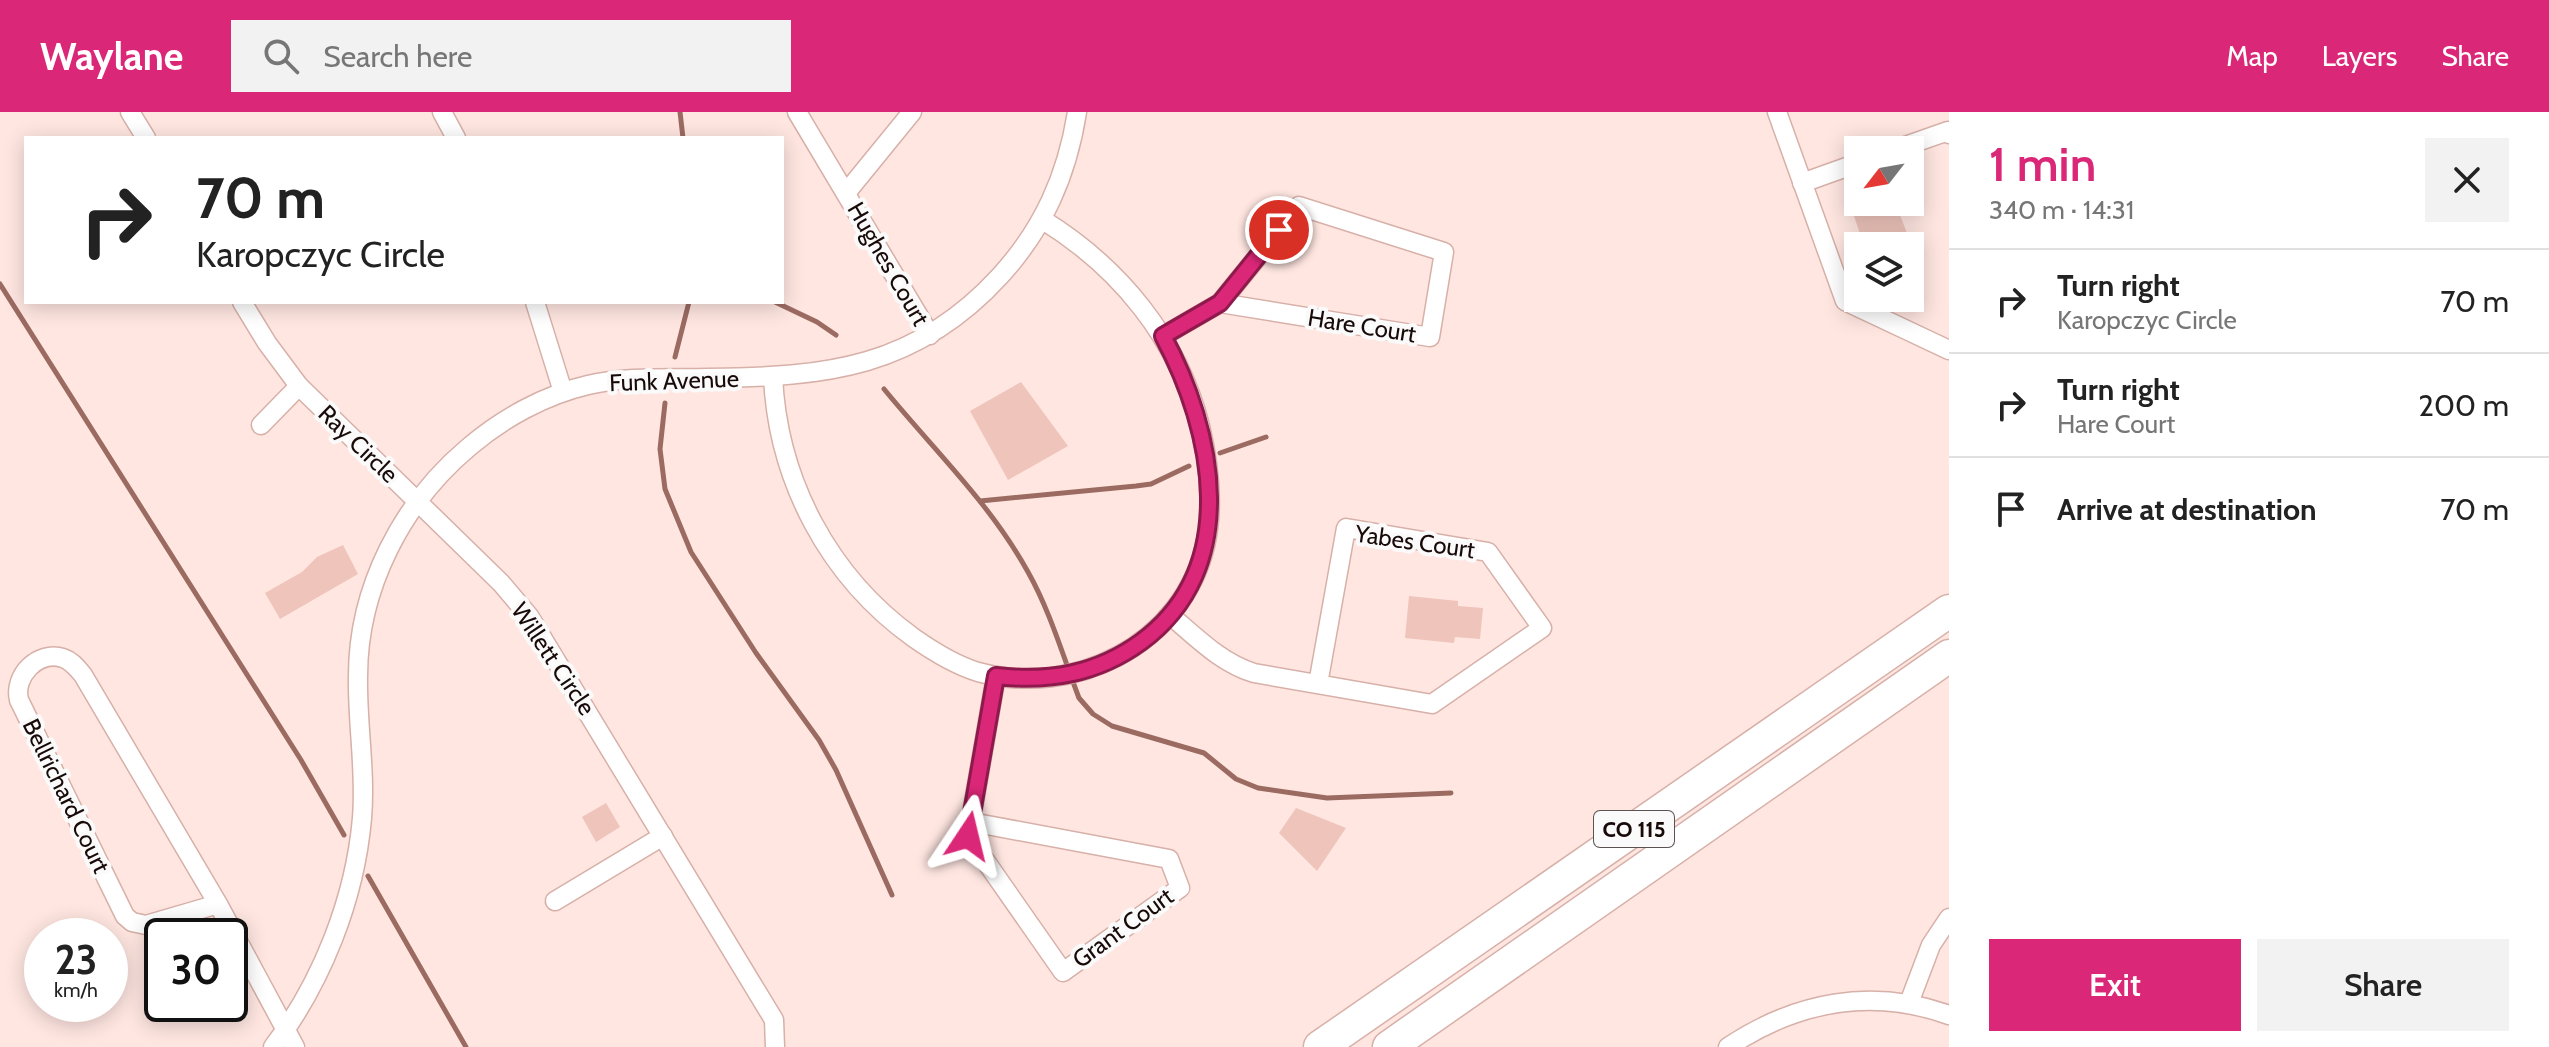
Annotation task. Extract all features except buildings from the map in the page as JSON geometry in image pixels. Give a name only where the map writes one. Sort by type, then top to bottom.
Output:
[{"type":"highway","name":"CO 115","points":[[1320,1047],[1949,611]]},
{"type":"highway","name":"CO 115","points":[[1389,1047],[1949,656]]},
{"type":"street","points":[[130,112],[145,136]]},
{"type":"street","points":[[442,112],[455,136]]},
{"type":"street","name":"Hughes Court","points":[[797,112],[930,335]]},
{"type":"street","name":"Hughes Court","points":[[846,193],[912,112]]},
{"type":"street","name":"Funk Avenue","points":[[273,1047],[327,952],[354,874],[364,790],[358,673],[362,630],[373,585],[388,549],[417,501],[449,465],[492,429],[563,392],[627,379],[814,374],[849,368],[930,335],[988,289],[1043,220],[1064,168],[1077,112]]},
{"type":"street","points":[[1777,112],[1845,301],[1949,350]]},
{"type":"street","points":[[1924,139],[1948,131],[1949,134]]},
{"type":"street","points":[[1802,183],[1844,168]]},
{"type":"street","name":"Hare Court","points":[[1163,336],[1220,303],[1299,206],[1444,252],[1430,337],[1220,303]]},
{"type":"street","points":[[773,377],[781,437],[796,489],[820,538],[838,565],[878,610],[912,637],[956,664],[996,676],[1057,677],[1096,667],[1135,646],[1170,615],[1190,585],[1202,556],[1209,496],[1205,452],[1196,412],[1163,336],[1106,267],[1043,220]]},
{"type":"street","name":"Ray Circle","points":[[243,304],[299,386],[417,501]]},
{"type":"street","points":[[536,304],[563,392]]},
{"type":"street","name":"Ray Circle","points":[[261,425],[299,386]]},
{"type":"street","name":"Willett Circle","points":[[417,501],[501,583],[529,616],[774,1020],[775,1047]]},
{"type":"street","name":"Yabes Court","points":[[1170,615],[1222,659],[1240,669],[1318,684],[1432,704],[1542,628],[1488,552],[1346,528],[1318,684]]},
{"type":"street","name":"Bellrichard Court","points":[[218,904],[146,925],[132,922],[125,916],[19,700],[19,682],[30,667],[45,658],[56,657],[69,661],[78,669],[178,834],[218,904],[285,1030]]},
{"type":"street","name":"Grant Court","points":[[971,822],[1169,859],[1180,888],[1063,972],[968,836],[996,676]]},
{"type":"street","points":[[555,901],[663,836]]},
{"type":"street","points":[[1909,1003],[1931,945],[1949,918]]},
{"type":"street","points":[[1728,1047],[1758,1028],[1811,1007],[1849,1001],[1909,1003],[1949,1015]]},
{"type":"street","points":[[285,1030],[295,1047]]},
{"type":"shaded area","points":[[1854,216],[1900,216],[1907,232],[1859,232]]},
{"type":"shaded area","points":[[1021,382],[1068,446],[1008,480],[970,411]]},
{"type":"shaded area","points":[[343,545],[358,574],[280,619],[265,593],[302,572],[317,557]]},
{"type":"shaded area","points":[[1409,596],[1458,601],[1458,606],[1483,608],[1480,639],[1455,637],[1454,643],[1405,638]]},
{"type":"shaded area","points":[[606,803],[620,827],[596,842],[582,817]]},
{"type":"shaded area","points":[[1296,808],[1346,828],[1317,871],[1279,833]]},
{"type":"waterway","points":[[680,112],[683,136]]},
{"type":"waterway","points":[[0,284],[301,760],[344,835]]},
{"type":"waterway","points":[[675,357],[688,304]]},
{"type":"waterway","points":[[779,304],[836,335]]},
{"type":"waterway","points":[[884,389],[979,500],[1013,547],[1043,602],[1079,698],[1093,714],[1112,726],[1204,753],[1236,779],[1258,788],[1327,798],[1451,793]]},
{"type":"waterway","points":[[665,403],[660,449],[665,489],[691,552],[756,653],[819,740],[836,770],[892,895]]},
{"type":"waterway","points":[[1220,453],[1266,437]]},
{"type":"waterway","points":[[980,501],[1151,484],[1189,466]]},
{"type":"waterway","points":[[368,876],[466,1047]]},
{"type":"route","points":[[968,836],[996,676],[1030,679],[1057,677],[1110,662],[1161,625],[1190,585],[1206,541],[1208,473],[1196,412],[1163,336],[1220,303],[1279,230]]}]
